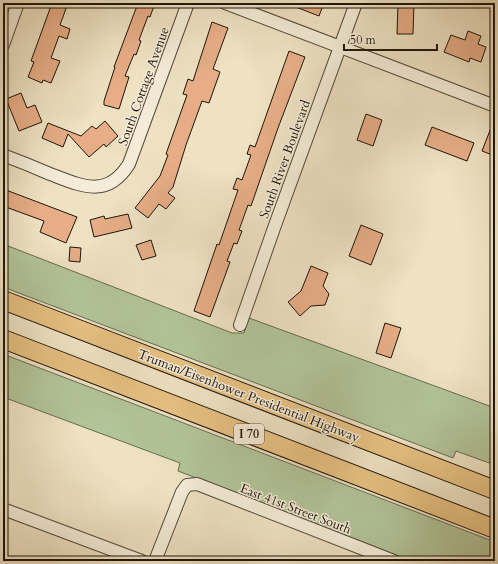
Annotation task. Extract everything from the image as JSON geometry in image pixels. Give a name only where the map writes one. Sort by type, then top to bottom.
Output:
[{"type":"highway","name":"Truman/Eisenhower Presidential Highway","points":[[3,300],[495,490]]},
{"type":"highway","name":"I 70","points":[[3,339],[495,529]]},
{"type":"street","points":[[3,45],[18,3]]},
{"type":"street","name":"South Cottage Avenue","points":[[3,155],[89,187],[108,184],[120,177],[129,164],[188,3]]},
{"type":"street","points":[[225,3],[495,106]]},
{"type":"street","name":"South River Boulevard","points":[[240,325],[356,3]]},
{"type":"street","name":"East 41st Street South","points":[[155,561],[182,492],[188,485],[197,484],[394,561]]},
{"type":"street","points":[[3,509],[142,561]]},
{"type":"green space","points":[[3,244],[232,333],[244,333],[249,318],[495,408],[495,465],[456,451],[453,458],[3,287]]},
{"type":"green space","points":[[3,354],[495,542],[495,561],[411,561],[178,471],[180,463],[3,397]]},
{"type":"building","points":[[52,3],[68,3],[60,25],[70,29],[67,39],[59,36],[51,58],[60,61],[51,83],[43,80],[42,83],[28,77],[34,62],[31,61]]},
{"type":"building","points":[[138,3],[155,3],[150,17],[148,16],[139,40],[141,41],[136,55],[134,54],[125,76],[129,77],[119,109],[104,105],[104,101],[114,67]]},
{"type":"building","points":[[288,3],[324,3],[319,16]]},
{"type":"building","points":[[398,3],[414,3],[413,34],[397,34]]},
{"type":"building","points":[[212,22],[228,28],[213,69],[220,72],[209,103],[202,101],[173,187],[168,193],[175,198],[166,209],[159,204],[148,218],[135,208],[160,176],[168,155],[166,154],[187,95],[183,94],[188,79],[193,81]]},
{"type":"building","points":[[468,31],[481,36],[478,44],[486,47],[481,62],[470,58],[469,62],[444,52],[451,35],[465,40]]},
{"type":"building","points":[[289,51],[305,57],[251,206],[248,205],[239,230],[242,231],[237,244],[234,243],[227,261],[230,262],[210,317],[194,311],[217,244],[219,245],[238,190],[233,189],[237,178],[242,180],[251,155],[247,154],[250,145],[255,147]]},
{"type":"building","points":[[21,93],[27,108],[35,105],[42,122],[19,131],[6,99]]},
{"type":"building","points":[[366,114],[382,120],[373,146],[357,140]]},
{"type":"building","points":[[494,120],[495,121],[495,156],[482,151]]},
{"type":"building","points":[[105,121],[118,136],[106,147],[104,144],[89,157],[68,134],[63,147],[42,138],[48,123],[81,136],[92,126],[96,129]]},
{"type":"building","points":[[432,127],[474,143],[467,161],[425,145]]},
{"type":"building","points":[[6,190],[77,217],[66,243],[40,232],[44,221],[3,206],[3,198]]},
{"type":"building","points":[[128,214],[132,228],[94,237],[90,220],[104,216],[105,219]]},
{"type":"building","points":[[361,225],[383,234],[371,265],[349,256]]},
{"type":"building","points":[[151,240],[156,256],[142,260],[136,245]]},
{"type":"building","points":[[70,247],[81,248],[80,262],[69,261]]},
{"type":"building","points":[[311,266],[328,273],[323,286],[329,294],[325,305],[311,306],[300,316],[288,302],[301,291]]},
{"type":"building","points":[[385,323],[401,328],[391,358],[376,353]]}]
